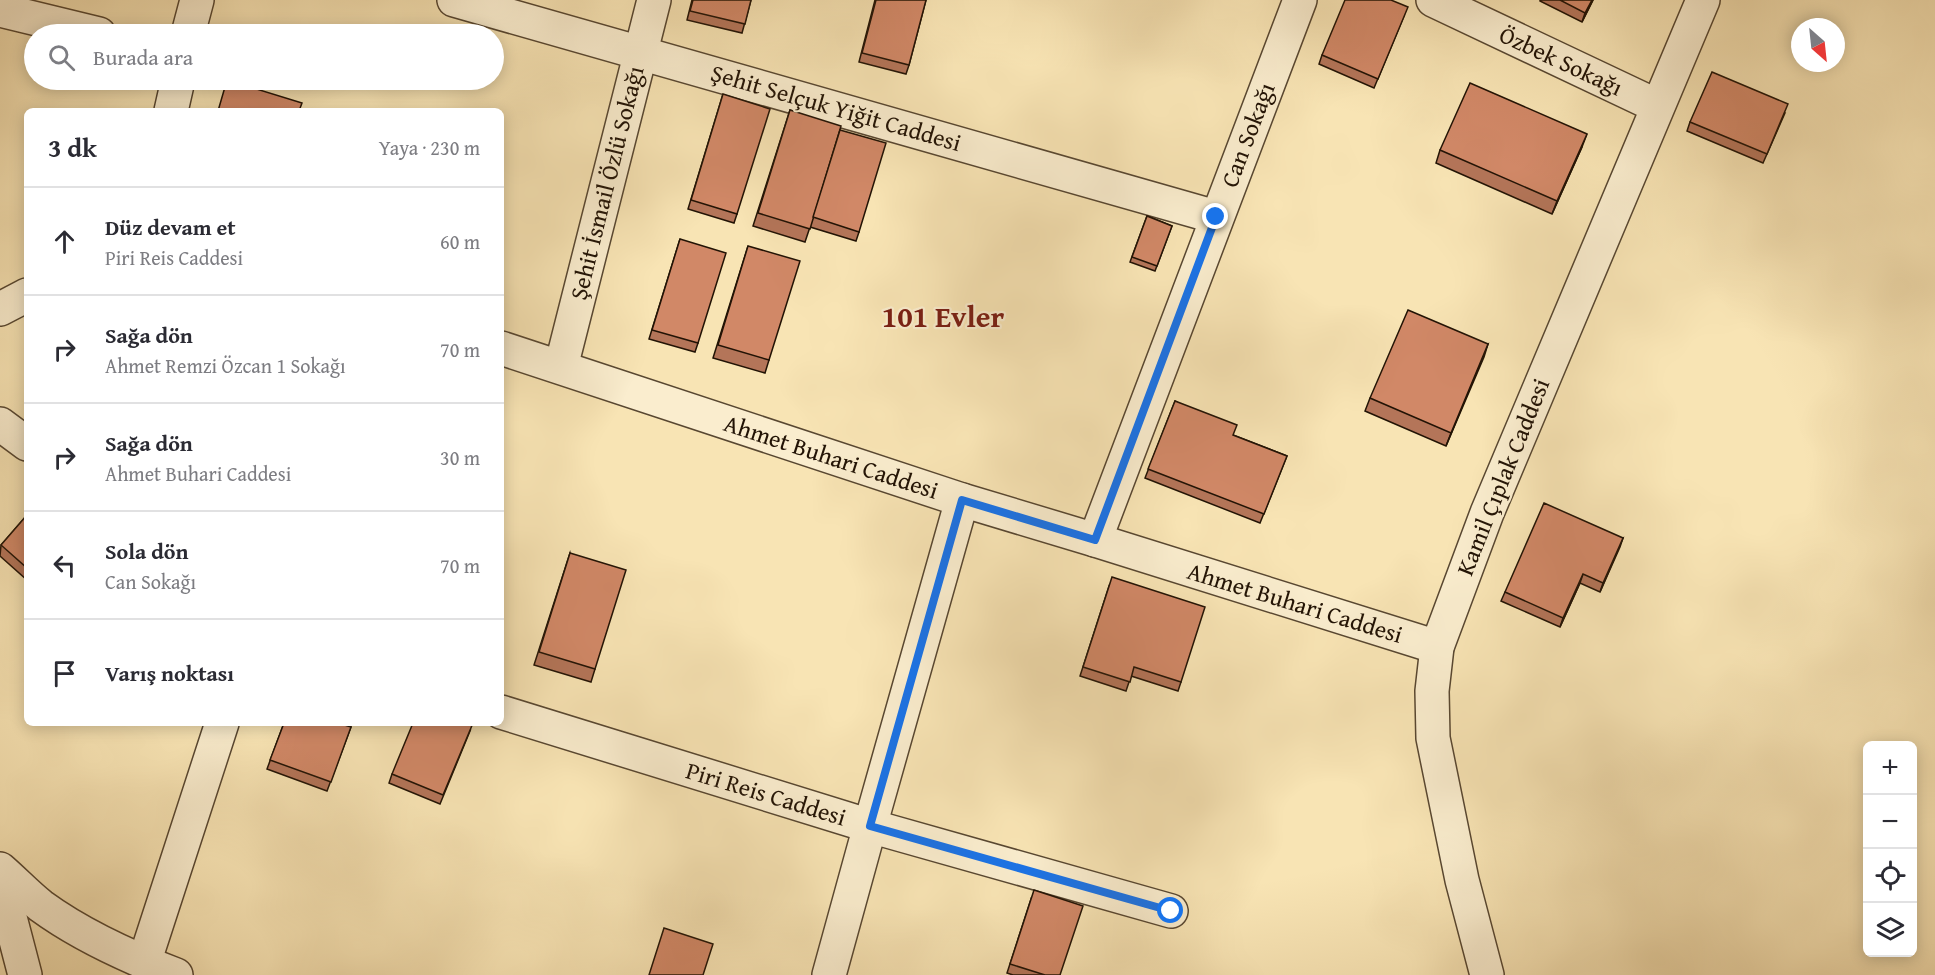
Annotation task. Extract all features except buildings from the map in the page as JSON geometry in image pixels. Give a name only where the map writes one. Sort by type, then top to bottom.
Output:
[{"type":"street","points":[[191,24],[197,0]]},
{"type":"street","name":"Şehit Selçuk Yiğit Caddesi","points":[[454,0],[1216,217]]},
{"type":"street","name":"Şehit İsmail Özlü Sokağı","points":[[561,367],[654,0]]},
{"type":"street","name":"Can Sokağı","points":[[1095,540],[1300,0]]},
{"type":"street","name":"Özbek Sokağı","points":[[1433,0],[1657,106]]},
{"type":"street","name":"Kamil Çıplak Caddesi","points":[[1487,975],[1462,880],[1433,738],[1432,691],[1437,647],[1487,513],[1703,0]]},
{"type":"street","points":[[0,10],[58,24]]},
{"type":"street","points":[[172,108],[176,90]]},
{"type":"street","points":[[0,309],[24,297]]},
{"type":"street","name":"Ahmet Buhari Caddesi","points":[[504,349],[962,500],[1437,647]]},
{"type":"street","points":[[0,424],[24,442]]},
{"type":"street","points":[[829,975],[962,500]]},
{"type":"street","name":"Piri Reis Caddesi","points":[[504,713],[870,826],[1171,911]]},
{"type":"street","points":[[144,963],[221,726]]},
{"type":"street","points":[[0,869],[40,905],[86,935],[144,963],[176,975]]},
{"type":"street","points":[[0,879],[25,975]]},
{"type":"district","name":"101 Evler","points":[[943,317]]},
{"type":"route","points":[[1171,911],[870,826],[962,500],[1095,540],[1216,217]]}]
